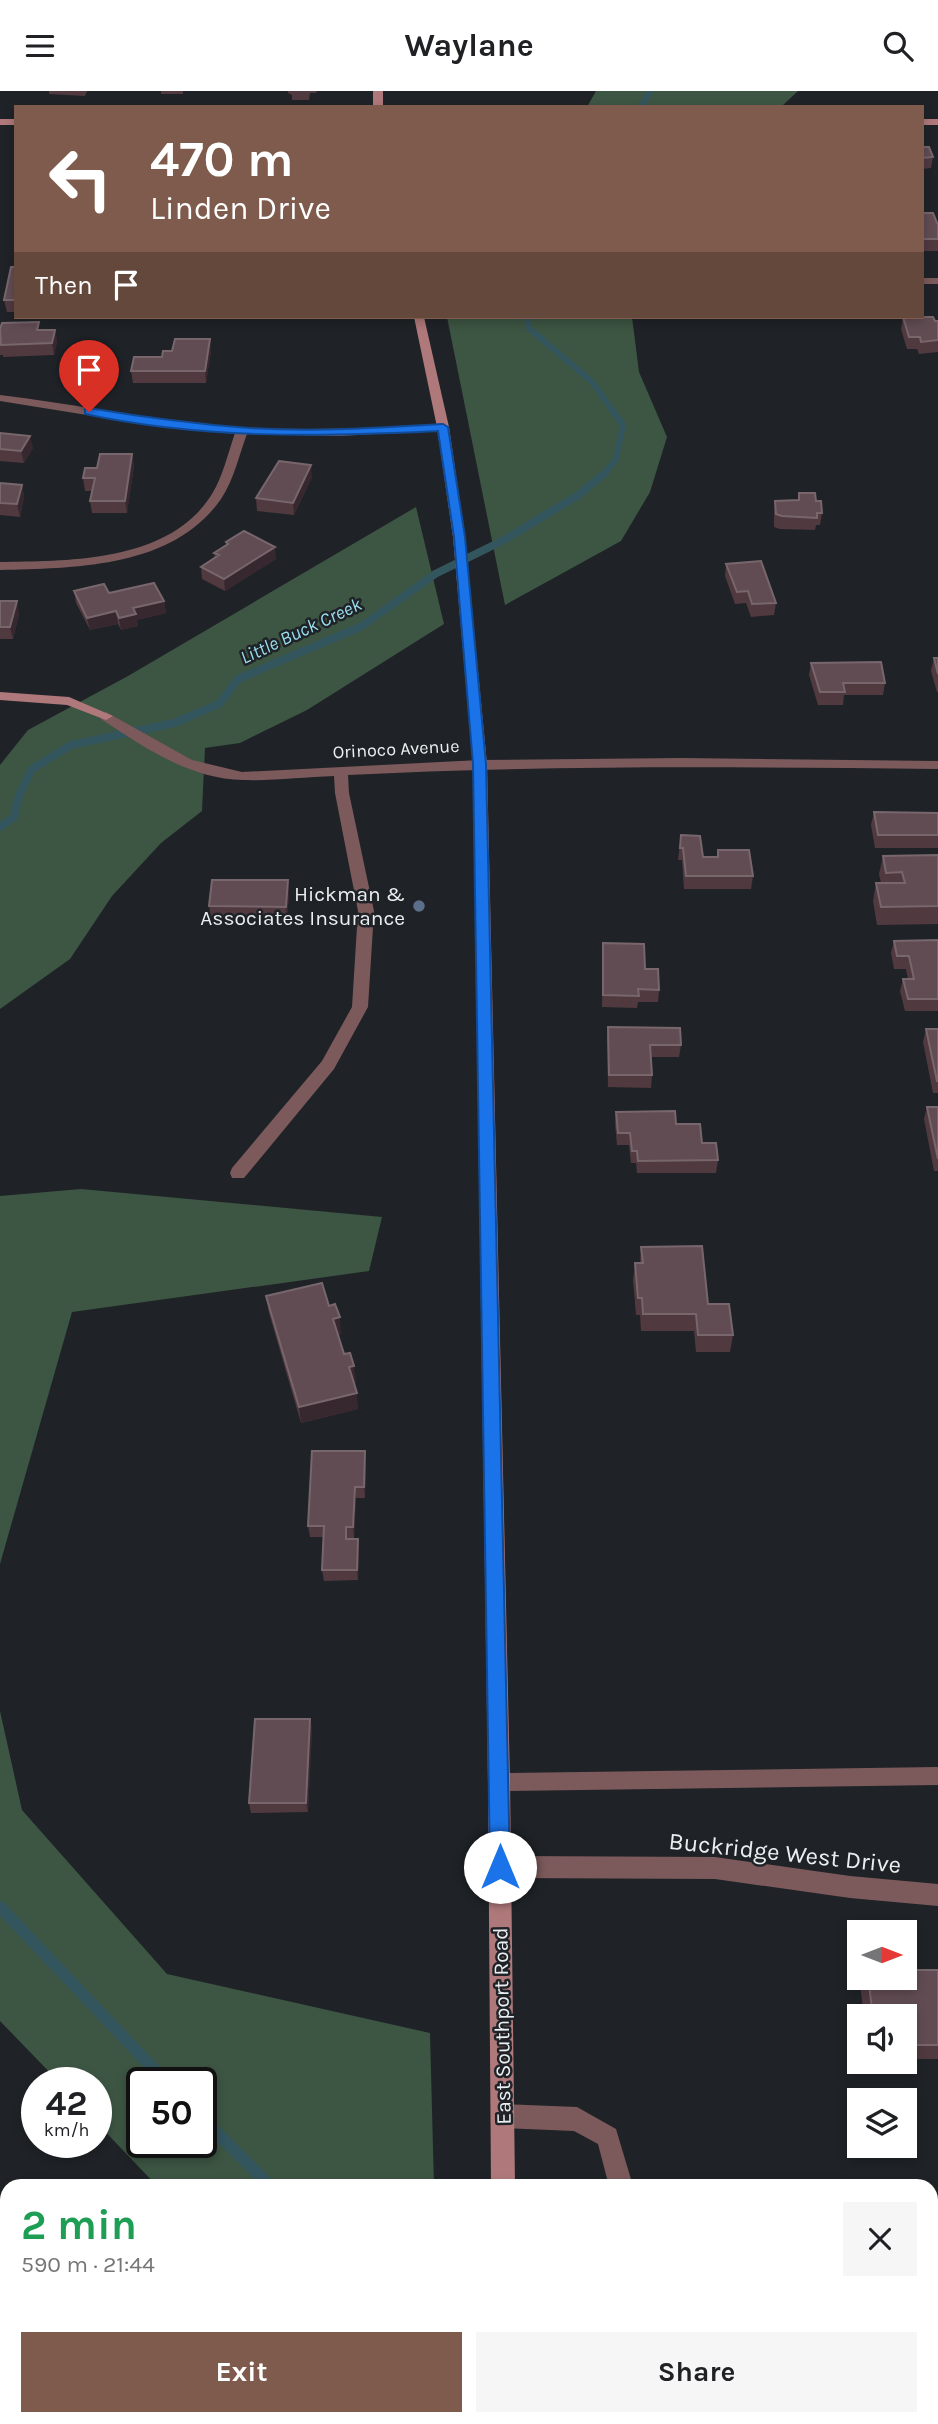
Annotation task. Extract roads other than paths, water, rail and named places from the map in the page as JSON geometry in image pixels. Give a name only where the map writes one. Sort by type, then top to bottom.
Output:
[{"type":"main road","name":"East Southport Road","points":[[419,319],[443,427],[459,537],[480,764],[499,1782],[503,2179]]},
{"type":"main road","name":"Orinoco Avenue","points":[[0,696],[69,701],[106,716]]},
{"type":"street","points":[[0,398],[132,419],[242,431],[341,433],[443,427]]},
{"type":"street","points":[[0,566],[59,565],[100,560],[165,539],[196,519],[217,497],[242,431]]},
{"type":"street","name":"Orinoco Avenue","points":[[106,716],[172,758],[205,771],[233,776],[480,764],[682,762],[938,765]]},
{"type":"street","points":[[238,1173],[328,1065],[360,1007],[366,911],[342,793],[341,772]]},
{"type":"street","name":"Buckridge West Drive","points":[[500,1867],[715,1868],[850,1887],[938,1895]]},
{"type":"street","points":[[503,2116],[577,2119],[608,2137],[619,2179]]},
{"type":"lane","points":[[499,1782],[938,1776]]},
{"type":"waterway","name":"Little Buck Creek","points":[[642,105],[650,91]]},
{"type":"waterway","name":"Little Buck Creek","points":[[527,319],[529,328],[592,382],[623,425],[616,459],[604,474]]},
{"type":"waterway","name":"Little Buck Creek","points":[[0,827],[14,817],[19,795],[32,769],[71,745],[174,723],[219,704],[238,679],[362,626],[435,574],[504,540],[577,496],[604,474]]},
{"type":"waterway","name":"Little Buck Creek","points":[[0,1907],[152,2067]]},
{"type":"waterway","name":"Little Buck Creek","points":[[217,2133],[263,2179]]},
{"type":"place","name":"Hickman & Associates Insurance","points":[[419,906]]}]
